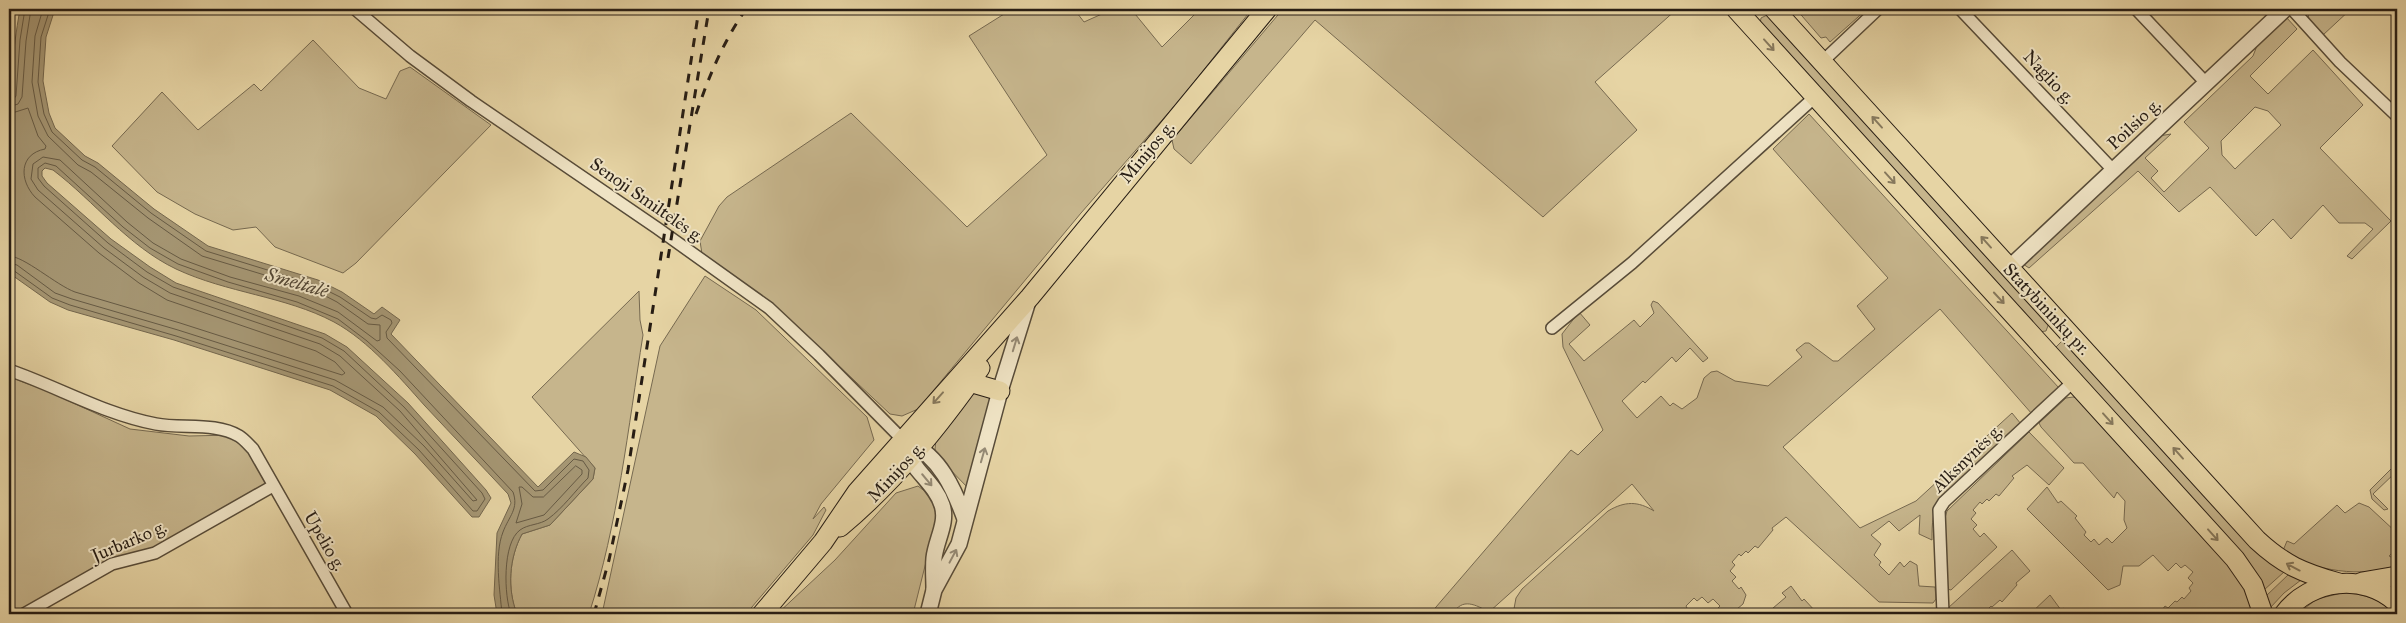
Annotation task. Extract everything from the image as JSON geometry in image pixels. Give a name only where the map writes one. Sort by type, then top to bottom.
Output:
[{"type":"main road","name":"Minijos g.","points":[[762,614],[822,542],[870,501],[1030,297],[1267,9]]},
{"type":"main road","name":"Statybininkų pr.","points":[[1736,9],[2235,559],[2253,585],[2263,614]]},
{"type":"main road","points":[[1751,25],[1752,17],[1760,9]]},
{"type":"main road","name":"Statybininkų pr.","points":[[1774,9],[2257,540],[2280,560],[2293,568],[2381,591],[2397,603]]},
{"type":"main road","name":"Minijos g.","points":[[910,449],[942,422],[1030,297]]},
{"type":"main road","points":[[2043,346],[2057,338],[2063,327]]},
{"type":"main road","points":[[969,382],[1000,391]]},
{"type":"main road","points":[[2284,614],[2299,598],[2311,591],[2346,583],[2397,576]]},
{"type":"street","name":"Senoji Smiltelės g.","points":[[355,9],[404,51],[463,95],[657,228],[769,308],[819,355],[910,449]]},
{"type":"street","points":[[1823,61],[1878,9]]},
{"type":"street","name":"Naglio g.","points":[[1960,9],[2113,170]]},
{"type":"street","points":[[2136,9],[2206,82]]},
{"type":"street","name":"Poilsio g.","points":[[2009,268],[2285,9]]},
{"type":"street","points":[[2292,9],[2340,62],[2397,116]]},
{"type":"street","points":[[1552,328],[1632,263],[1816,96]]},
{"type":"street","points":[[934,590],[959,544],[1000,391],[1030,297]]},
{"type":"street","name":"Upelio g.","points":[[9,370],[34,378],[103,409],[157,424],[228,431],[241,436],[253,449],[347,614]]},
{"type":"street","name":"Alksnynės g.","points":[[1943,614],[1939,510],[1944,502],[2074,381]]},
{"type":"street","points":[[910,449],[949,479],[965,518]]},
{"type":"street","points":[[910,449],[943,506],[942,525],[934,558],[934,590],[928,614]]},
{"type":"street","name":"Jurbarko g.","points":[[24,614],[112,564],[155,553],[273,486]]},
{"type":"shaded area","points":[[1012,9],[1074,9],[1084,22],[1113,9],[1131,9],[1162,47],[1200,9],[1252,9],[1183,96],[1081,213],[918,409],[902,416],[890,414],[773,304],[702,254],[700,241],[719,206],[727,197],[851,113],[967,227],[1047,155],[969,36]]},
{"type":"shaded area","points":[[1283,9],[1677,9],[1595,82],[1637,130],[1543,217],[1315,20],[1191,164],[1174,149],[1172,140]]},
{"type":"shaded area","points":[[1796,9],[1867,9],[1830,42],[1826,37],[1821,38]]},
{"type":"shaded area","points":[[2307,9],[2351,9],[2323,35],[2309,19]]},
{"type":"shaded area","points":[[1767,15],[2049,323],[2046,331],[2039,332],[1760,24],[1761,18]]},
{"type":"shaded area","points":[[2286,17],[2297,29],[2250,76],[2268,94],[2313,50],[2363,105],[2320,148],[2391,221],[2352,259],[2347,256],[2373,229],[2365,223],[2339,223],[2323,205],[2291,239],[2273,219],[2256,236],[2210,187],[2179,212],[2138,171],[2029,268],[2023,264],[2159,136],[2171,134],[2145,158],[2158,171],[2151,178],[2164,192],[2209,148],[2184,122],[2253,56],[2260,38]],"holes":[[[2255,107],[2268,111],[2281,125],[2235,169],[2222,155],[2221,141]]]},
{"type":"shaded area","points":[[313,40],[359,88],[386,99],[400,71],[410,67],[491,125],[356,263],[343,273],[275,247],[256,227],[233,230],[195,214],[157,192],[112,146],[162,92],[198,130],[254,84],[261,91]]},
{"type":"shaded area","points":[[1809,114],[2059,388],[2032,414],[1940,309],[1783,447],[1860,528],[1916,501],[2012,413],[2021,424],[1942,496],[1933,517],[1932,540],[1919,534],[1920,515],[1899,531],[1889,521],[1871,535],[1881,544],[1874,555],[1881,562],[1879,565],[1889,575],[1900,562],[1904,567],[1910,561],[1917,565],[1919,586],[1935,587],[1936,599],[1933,603],[1879,602],[1786,517],[1772,528],[1773,530],[1758,548],[1755,546],[1748,553],[1746,551],[1741,556],[1739,554],[1732,562],[1735,565],[1730,571],[1736,577],[1732,581],[1739,589],[1741,587],[1746,595],[1743,604],[1731,614],[1719,614],[1716,610],[1720,606],[1713,599],[1708,603],[1702,597],[1697,601],[1694,598],[1686,606],[1687,608],[1683,614],[1513,614],[1516,598],[1522,589],[1608,511],[1620,505],[1637,504],[1654,511],[1632,484],[1489,612],[1474,605],[1465,604],[1453,614],[1430,614],[1571,450],[1578,455],[1603,430],[1563,347],[1562,334],[1579,312],[1590,325],[1569,344],[1584,361],[1634,320],[1640,327],[1654,313],[1651,305],[1653,301],[1658,303],[1708,358],[1703,362],[1690,348],[1676,362],[1672,357],[1645,383],[1643,381],[1622,401],[1637,418],[1661,396],[1670,406],[1673,403],[1682,409],[1697,398],[1704,378],[1711,372],[1717,371],[1735,381],[1768,386],[1802,357],[1796,350],[1805,343],[1809,343],[1833,361],[1838,361],[1875,329],[1857,306],[1888,278],[1773,149]]},
{"type":"shaded area","points":[[705,276],[756,310],[867,417],[874,440],[821,504],[813,519],[824,507],[826,510],[813,535],[746,614],[602,614],[660,346]]},
{"type":"shaded area","points":[[639,291],[640,320],[643,335],[627,440],[608,546],[589,614],[517,614],[512,594],[511,574],[514,553],[522,534],[550,525],[593,479],[595,468],[532,397]]},
{"type":"shaded area","points":[[2063,340],[2284,572],[2264,590],[2055,348]]},
{"type":"shaded area","points":[[9,377],[45,390],[130,429],[189,436],[233,435],[249,450],[268,484],[149,550],[44,598],[15,614],[9,614]]},
{"type":"shaded area","points":[[980,390],[996,393],[970,490],[937,456],[935,449],[936,439],[973,393]]},
{"type":"shaded area","points":[[2066,398],[2078,398],[2243,582],[2255,614],[2159,614],[2165,606],[2168,608],[2182,597],[2184,599],[2191,591],[2189,588],[2193,583],[2188,578],[2193,572],[2185,565],[2181,568],[2176,563],[2168,571],[2153,555],[2139,566],[2123,566],[2120,585],[2108,590],[2027,509],[2047,487],[2058,503],[2061,501],[2077,516],[2075,518],[2086,532],[2084,535],[2091,542],[2094,539],[2099,545],[2107,538],[2112,543],[2127,528],[2124,520],[2125,501],[2117,492],[2114,498],[2083,463],[2074,463],[2039,423]]},
{"type":"shaded area","points":[[2029,432],[2064,468],[2049,485],[2027,465],[2012,476],[2014,478],[1999,496],[1996,494],[1989,501],[1987,499],[1982,504],[1980,502],[1973,510],[1976,513],[1971,519],[1977,525],[1973,529],[1980,537],[1984,533],[1997,547],[1951,590],[1947,589],[1945,518],[1947,511]]},
{"type":"shaded area","points":[[2397,463],[2397,471],[2373,494],[2388,509],[2384,510],[2372,499],[2370,490]]},
{"type":"shaded area","points":[[918,486],[931,496],[937,518],[913,614],[777,614],[835,560],[896,493]]},
{"type":"shaded area","points":[[2359,503],[2369,507],[2397,533],[2397,549],[2389,556],[2397,560],[2397,565],[2369,571],[2339,571],[2309,564],[2282,553],[2287,541],[2294,544],[2337,505],[2345,513]]},
{"type":"shaded area","points":[[2012,550],[2030,571],[2016,583],[2017,585],[2002,602],[2000,600],[1986,611],[1983,609],[1978,614],[1948,614],[1948,608]]},
{"type":"shaded area","points":[[2289,574],[2301,580],[2284,593],[2270,608],[2266,596]]},
{"type":"shaded area","points":[[1791,586],[1802,601],[1804,599],[1816,612],[1818,611],[1821,614],[1766,614],[1786,597],[1782,593]]},
{"type":"shaded area","points":[[2342,593],[2357,594],[2371,598],[2383,604],[2395,614],[2297,614],[2317,599]]},
{"type":"shaded area","points":[[2050,595],[2061,610],[2064,608],[2069,614],[2030,614]]},
{"type":"water","name":"Smeltalė","points":[[20,9],[55,9],[46,37],[43,81],[49,113],[55,128],[85,156],[98,163],[154,209],[208,246],[318,280],[342,292],[374,314],[382,307],[400,320],[391,334],[538,487],[574,452],[586,457],[595,468],[593,479],[550,525],[522,534],[518,543],[514,553],[511,574],[512,594],[517,614],[497,614],[494,595],[497,533],[511,503],[508,494],[383,360],[347,330],[315,313],[296,306],[215,284],[176,269],[142,248],[127,236],[53,170],[45,168],[42,171],[42,176],[47,183],[111,239],[176,283],[325,334],[347,347],[408,403],[486,490],[491,498],[479,517],[472,517],[415,454],[376,416],[330,390],[174,340],[68,310],[50,302],[9,273],[9,108]]},
{"type":"railway","points":[[594,614],[609,560],[628,470],[699,9]]},
{"type":"railway","points":[[668,258],[709,9]]},
{"type":"railway","points":[[696,114],[717,60],[730,34],[746,9]]}]
